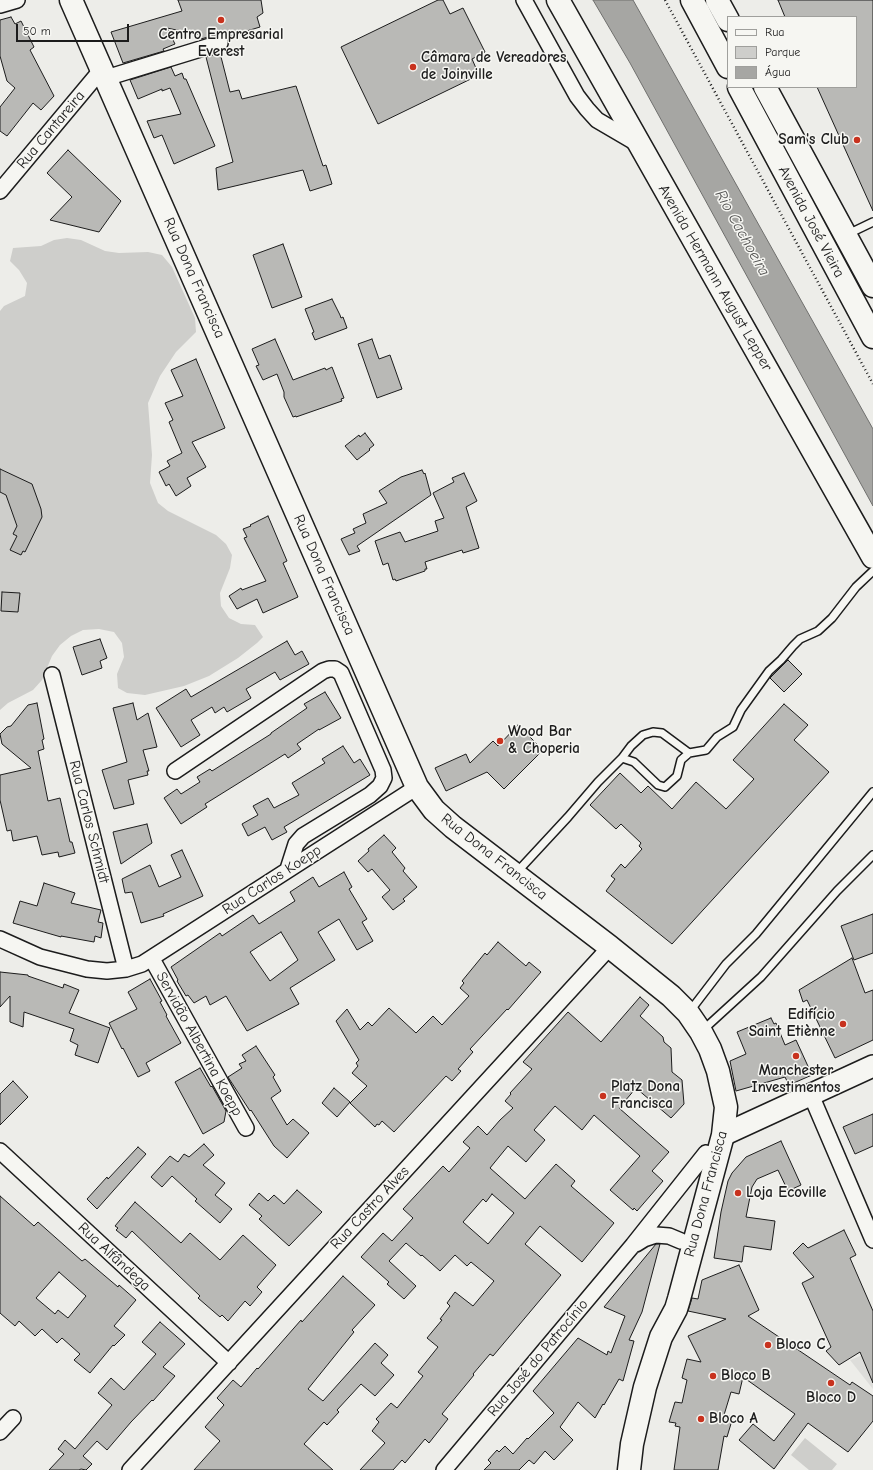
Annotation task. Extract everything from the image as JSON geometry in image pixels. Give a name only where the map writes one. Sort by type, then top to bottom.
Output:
[{"type":"main road","name":"Rua Dona Francisca","points":[[71,0],[417,787],[434,810],[453,827],[610,947],[671,996],[688,1013],[706,1041],[718,1071],[726,1107],[723,1135],[664,1306],[661,1337],[637,1419],[629,1470]]},
{"type":"main road","name":"Avenida Hermann August Lepper","points":[[558,0],[873,557]]},
{"type":"main road","points":[[692,0],[727,65]]},
{"type":"main road","points":[[717,0],[727,18]]},
{"type":"main road","name":"Avenida José Vieira","points":[[740,88],[873,337]]},
{"type":"main road","name":"Avenida José Vieira","points":[[765,88],[873,286]]},
{"type":"main road","name":"Rua Dona Francisca","points":[[687,1243],[711,1129],[714,1106],[715,1088],[706,1041]]},
{"type":"main road","points":[[706,1153],[723,1135],[873,1066]]},
{"type":"street","points":[[0,5],[17,0]]},
{"type":"street","points":[[524,0],[577,96],[587,109],[597,120],[640,145]]},
{"type":"street","points":[[104,73],[220,43]]},
{"type":"street","name":"Rua Cantareira","points":[[0,191],[104,73]]},
{"type":"street","points":[[175,771],[329,668],[335,669],[341,673],[384,770],[384,778],[380,786],[370,795],[303,836],[296,844],[288,869]]},
{"type":"street","name":"Rua Carlos Schmidt","points":[[52,675],[126,969]]},
{"type":"street","name":"Rua Carlos Koepp","points":[[0,939],[40,956],[88,969],[126,969],[142,964],[152,959],[288,869],[417,787]]},
{"type":"street","name":"Rua Castro Alves","points":[[130,1470],[610,947]]},
{"type":"street","name":"Servidão Albertina Koepp","points":[[152,959],[246,1128]]},
{"type":"street","points":[[811,1094],[873,1240]]},
{"type":"street","name":"Rua José do Patrocínio","points":[[444,1470],[633,1245],[706,1153]]},
{"type":"street","name":"Rua Alfândega","points":[[1,1155],[229,1363]]},
{"type":"street","name":"Rua José do Patrocínio","points":[[633,1245],[644,1238],[656,1235],[669,1236],[687,1243]]},
{"type":"street","points":[[0,1432],[13,1418]]},
{"type":"lane","points":[[846,236],[873,222]]},
{"type":"lane","points":[[622,758],[634,762],[658,785],[665,787],[677,776],[681,760],[689,753],[706,750],[717,738],[733,727],[741,710],[769,671],[800,639],[818,631],[832,618],[856,587],[873,571]]},
{"type":"lane","points":[[515,874],[598,782],[622,758],[631,746],[643,735],[653,732],[662,733],[689,753]]},
{"type":"lane","points":[[688,1013],[726,964],[756,934],[873,792]]},
{"type":"lane","points":[[706,1041],[838,891],[873,855]]},
{"type":"path","points":[[665,0],[873,384]]},
{"type":"shaded area","points":[[873,1351],[873,1389],[850,1360]]},
{"type":"green space","points":[[67,238],[81,240],[105,251],[119,253],[148,252],[162,255],[172,267],[195,318],[196,332],[176,352],[160,376],[148,403],[152,455],[150,483],[158,503],[168,511],[216,535],[226,544],[232,555],[230,568],[220,593],[221,606],[229,618],[241,624],[255,625],[263,637],[238,658],[209,676],[184,686],[145,695],[127,693],[118,688],[117,674],[124,657],[122,643],[114,632],[99,629],[83,630],[71,636],[60,645],[52,656],[42,680],[33,690],[8,703],[0,710],[0,311],[4,306],[25,296],[27,283],[19,270],[10,261],[13,248],[41,246],[54,240]]},
{"type":"green space","points":[[805,1438],[837,1464],[832,1470],[809,1470],[791,1455]]},
{"type":"water","name":"Rio Cachoeira","points":[[593,0],[633,0],[873,429],[873,506],[630,63]]},
{"type":"building","points":[[178,0],[261,0],[263,13],[257,17],[260,27],[227,37],[222,34],[218,34],[201,39],[200,35],[167,28],[175,44],[163,49],[164,51],[123,63],[111,32],[182,11]]},
{"type":"building","name":"Câmara de Vereadores de Joinville","points":[[438,0],[443,0],[450,14],[463,8],[485,52],[472,59],[479,75],[378,124],[341,47]]},
{"type":"building","name":"Sam's Club","points":[[778,0],[873,0],[873,211],[817,88],[857,88],[857,16],[785,16]]},
{"type":"building","points":[[11,17],[15,24],[21,21],[34,47],[30,50],[54,96],[41,110],[33,103],[7,136],[0,131],[0,107],[15,88],[7,81],[0,56],[0,20]]},
{"type":"building","points":[[220,53],[230,92],[239,90],[242,99],[296,86],[323,166],[326,165],[332,184],[310,191],[303,170],[218,190],[216,168],[233,162],[206,57]]},
{"type":"building","points":[[171,67],[175,76],[182,73],[184,79],[186,79],[215,146],[174,164],[162,135],[154,138],[147,121],[181,114],[170,88],[162,91],[162,89],[138,99],[130,80]]},
{"type":"building","points":[[68,150],[121,201],[99,232],[50,220],[72,197],[47,173]]},
{"type":"building","points":[[283,244],[302,297],[272,308],[253,255]]},
{"type":"building","points":[[332,299],[341,318],[343,317],[347,328],[315,340],[312,333],[314,332],[305,309]]},
{"type":"building","points":[[275,339],[293,380],[325,368],[326,370],[332,367],[344,398],[341,399],[342,401],[293,417],[284,397],[284,392],[277,374],[263,380],[256,366],[259,365],[252,349]]},
{"type":"building","points":[[372,339],[379,359],[390,355],[402,389],[377,398],[358,344]]},
{"type":"building","points":[[196,359],[225,428],[192,442],[206,467],[187,478],[191,486],[176,496],[169,484],[166,486],[159,472],[170,466],[167,461],[182,453],[169,422],[173,420],[165,403],[183,396],[171,370]]},
{"type":"building","points":[[365,433],[374,445],[357,460],[345,446],[359,435],[360,437]]},
{"type":"building","points":[[0,469],[32,484],[41,509],[42,517],[25,552],[23,551],[21,555],[10,550],[17,536],[13,534],[17,526],[6,495],[0,492]]},
{"type":"building","points":[[422,470],[424,474],[425,473],[431,495],[357,546],[360,551],[349,555],[341,539],[355,533],[353,529],[366,523],[363,514],[387,503],[379,491],[401,477]]},
{"type":"building","points":[[464,473],[477,501],[466,507],[479,548],[463,553],[462,550],[425,562],[427,569],[425,569],[425,571],[396,581],[395,579],[393,580],[388,563],[383,565],[375,541],[400,532],[405,542],[438,531],[435,521],[444,518],[433,493],[454,482],[452,478]]},
{"type":"building","points":[[268,516],[287,561],[283,563],[298,597],[263,613],[257,599],[237,609],[229,596],[241,588],[242,590],[266,581],[244,538],[247,537],[243,529]]},
{"type":"building","points":[[2,592],[20,593],[18,612],[1,611]]},
{"type":"building","points":[[100,639],[107,658],[100,661],[102,668],[82,675],[73,647]]},
{"type":"building","points":[[287,641],[295,655],[302,651],[309,664],[280,680],[275,672],[246,689],[251,698],[227,712],[224,707],[215,713],[212,707],[191,720],[200,735],[181,747],[156,708],[186,689],[191,697]]},
{"type":"building","points":[[788,660],[802,674],[784,692],[770,678]]},
{"type":"building","points":[[325,692],[341,718],[319,729],[297,744],[301,749],[288,758],[285,754],[205,804],[207,807],[181,824],[164,798],[177,789],[181,794],[200,782],[197,777],[210,769],[212,771],[271,734],[307,708],[304,704]]},
{"type":"building","points":[[37,703],[44,739],[42,740],[44,749],[38,751],[48,801],[60,798],[70,842],[72,842],[75,853],[59,857],[58,852],[42,855],[37,836],[13,841],[11,830],[7,831],[0,800],[0,775],[31,768],[2,744],[0,734],[7,727],[11,726],[28,705]]},
{"type":"building","points":[[133,703],[137,720],[148,713],[157,747],[143,750],[149,771],[147,771],[148,775],[128,780],[134,804],[114,809],[102,770],[127,762],[113,708]]},
{"type":"building","points":[[784,704],[808,725],[794,740],[829,772],[672,944],[606,891],[615,879],[611,876],[621,864],[625,868],[642,849],[639,846],[641,843],[621,824],[616,829],[590,805],[620,773],[641,793],[648,786],[672,809],[696,782],[726,809],[754,779],[733,760]]},
{"type":"building","points":[[518,725],[543,750],[504,789],[487,772],[446,791],[435,768],[466,754],[470,763],[493,741],[498,746]]},
{"type":"building","points":[[343,746],[354,763],[360,759],[370,775],[284,827],[287,832],[272,840],[265,827],[248,836],[242,824],[258,815],[253,806],[268,798],[274,808],[299,795],[292,783],[325,763],[322,759]]},
{"type":"building","points":[[147,824],[152,843],[121,864],[113,832]]},
{"type":"building","points":[[384,835],[396,848],[392,852],[405,868],[403,871],[417,887],[403,899],[405,901],[393,910],[382,897],[390,890],[372,869],[368,872],[358,861],[369,851],[368,849]]},
{"type":"building","points":[[182,850],[203,896],[163,914],[164,916],[141,923],[132,892],[125,893],[122,879],[150,865],[159,887],[181,877],[171,855]]},
{"type":"building","points":[[344,872],[352,887],[349,889],[367,919],[362,922],[373,941],[357,950],[339,919],[318,932],[335,960],[290,988],[299,1004],[247,1031],[226,996],[210,1005],[206,996],[194,1003],[188,995],[186,996],[171,967],[220,933],[222,936],[253,915],[259,924],[295,901],[290,892],[313,877],[319,887]],"holes":[[[281,932],[298,960],[270,981],[250,952]]]},
{"type":"building","points":[[44,883],[75,893],[71,903],[101,910],[98,922],[103,923],[101,938],[95,936],[94,942],[61,937],[13,923],[20,901],[37,906]]},
{"type":"building","points":[[873,914],[873,953],[854,960],[841,926]]},
{"type":"building","points":[[498,942],[526,966],[529,962],[541,972],[508,1010],[507,1009],[470,1049],[473,1052],[458,1069],[461,1071],[452,1081],[446,1076],[394,1132],[382,1121],[375,1127],[350,1103],[367,1086],[352,1073],[358,1066],[356,1063],[359,1060],[336,1021],[347,1009],[360,1030],[368,1022],[372,1026],[389,1008],[416,1033],[433,1016],[442,1025],[469,996],[460,988],[464,983],[462,981],[485,953],[487,955]]},
{"type":"building","points":[[852,958],[865,993],[873,990],[873,1040],[835,1058],[807,1000],[803,1002],[799,990]]},
{"type":"building","points":[[0,972],[28,975],[63,988],[64,984],[79,990],[69,1013],[110,1028],[98,1063],[75,1055],[78,1045],[70,1041],[74,1029],[24,1012],[23,1027],[10,1022],[10,996],[0,1007]]},
{"type":"building","points":[[150,979],[162,1001],[160,1002],[167,1015],[166,1016],[181,1043],[146,1063],[150,1071],[138,1077],[109,1023],[137,1009],[128,992]]},
{"type":"building","points":[[640,997],[649,1005],[640,1016],[663,1037],[664,1042],[671,1048],[672,1072],[682,1080],[684,1104],[671,1118],[636,1088],[619,1108],[669,1152],[652,1171],[663,1181],[637,1211],[634,1208],[633,1210],[610,1190],[640,1156],[594,1115],[582,1130],[555,1106],[534,1130],[545,1140],[526,1162],[508,1146],[490,1168],[525,1199],[556,1164],[575,1181],[571,1186],[614,1223],[582,1262],[540,1226],[525,1244],[561,1275],[493,1356],[490,1354],[473,1374],[474,1375],[442,1414],[448,1419],[429,1443],[425,1439],[405,1463],[402,1460],[393,1470],[360,1470],[385,1443],[372,1431],[379,1422],[376,1419],[391,1403],[397,1408],[423,1376],[418,1372],[438,1347],[427,1338],[442,1320],[440,1319],[450,1306],[447,1303],[455,1292],[473,1306],[494,1281],[471,1262],[467,1266],[455,1255],[440,1271],[406,1243],[389,1261],[416,1286],[404,1299],[387,1284],[389,1282],[361,1257],[383,1233],[392,1241],[413,1218],[403,1209],[443,1166],[449,1172],[470,1148],[463,1142],[478,1126],[487,1135],[513,1108],[505,1101],[511,1094],[510,1093],[532,1069],[523,1062],[568,1012],[601,1042]],"holes":[[[492,1194],[514,1213],[488,1244],[463,1222],[483,1199],[486,1202]]]},
{"type":"building","points":[[771,1018],[774,1024],[776,1023],[785,1045],[796,1040],[812,1075],[789,1085],[785,1077],[736,1091],[730,1061],[746,1054],[737,1032]]},
{"type":"building","points":[[256,1046],[275,1075],[273,1077],[281,1091],[271,1098],[287,1125],[293,1119],[309,1133],[287,1158],[274,1146],[228,1077],[242,1068],[239,1064],[246,1061],[242,1055]]},
{"type":"building","points":[[200,1068],[226,1111],[224,1122],[203,1134],[175,1082]]},
{"type":"building","points":[[13,1081],[28,1097],[0,1125],[0,1094]]},
{"type":"building","points":[[334,1088],[350,1102],[337,1117],[322,1103]]},
{"type":"building","points":[[873,1114],[873,1146],[855,1154],[843,1127]]},
{"type":"building","points":[[781,1141],[801,1185],[788,1191],[778,1170],[757,1179],[752,1187],[746,1217],[775,1221],[771,1250],[744,1246],[742,1262],[714,1258],[721,1212],[728,1181],[732,1173],[746,1157]]},
{"type":"building","points":[[204,1144],[214,1155],[203,1165],[225,1183],[215,1195],[232,1209],[220,1223],[195,1201],[197,1199],[172,1176],[162,1187],[151,1177],[170,1156],[178,1162],[184,1154],[189,1157]]},
{"type":"building","points":[[138,1147],[146,1154],[97,1209],[87,1199]]},
{"type":"building","points":[[297,1190],[322,1212],[289,1246],[259,1219],[262,1216],[249,1205],[259,1193],[268,1201],[274,1195],[284,1204]]},
{"type":"building","points":[[0,1196],[34,1226],[38,1222],[82,1261],[85,1259],[136,1300],[114,1326],[125,1335],[114,1346],[113,1345],[90,1373],[74,1360],[80,1354],[62,1338],[57,1343],[42,1329],[35,1336],[19,1321],[15,1326],[0,1313]],"holes":[[[59,1272],[86,1296],[68,1318],[58,1310],[55,1314],[36,1298]]]},
{"type":"building","points":[[135,1202],[181,1243],[190,1233],[220,1260],[243,1235],[276,1265],[257,1287],[262,1292],[250,1306],[245,1301],[228,1321],[222,1315],[220,1317],[198,1298],[200,1296],[132,1231],[126,1238],[116,1230],[118,1228],[115,1226]]},
{"type":"building","points":[[844,1230],[856,1255],[850,1258],[873,1311],[873,1383],[860,1352],[839,1365],[826,1351],[831,1347],[802,1283],[814,1277],[793,1253],[803,1243],[808,1248]]},
{"type":"building","points":[[656,1244],[660,1244],[642,1312],[629,1340],[634,1341],[623,1381],[619,1379],[595,1418],[578,1402],[560,1427],[573,1440],[554,1460],[545,1451],[534,1464],[529,1460],[519,1470],[484,1470],[491,1463],[488,1460],[497,1450],[499,1452],[505,1446],[513,1454],[527,1438],[528,1439],[554,1413],[533,1391],[578,1338],[607,1355],[608,1351],[611,1353],[625,1316],[604,1307]]},
{"type":"building","points":[[739,1265],[759,1310],[748,1316],[850,1385],[852,1382],[873,1396],[873,1421],[848,1452],[808,1423],[774,1469],[739,1440],[753,1424],[774,1441],[795,1414],[743,1377],[739,1394],[731,1392],[724,1415],[733,1417],[727,1437],[724,1436],[718,1470],[674,1470],[680,1427],[675,1426],[676,1423],[669,1422],[675,1402],[682,1403],[687,1380],[682,1378],[687,1359],[701,1362],[688,1336],[726,1319],[688,1311],[692,1298],[698,1299],[702,1280]]},
{"type":"building","points":[[343,1276],[375,1305],[352,1330],[354,1332],[308,1389],[323,1401],[375,1343],[388,1355],[381,1363],[394,1375],[375,1396],[361,1384],[337,1410],[339,1412],[327,1425],[324,1422],[304,1444],[333,1470],[194,1470],[220,1441],[205,1427],[224,1405],[217,1398],[233,1380],[241,1387]]},
{"type":"building","points":[[160,1322],[185,1344],[163,1367],[175,1376],[153,1401],[152,1400],[131,1422],[107,1450],[97,1441],[83,1456],[92,1464],[86,1470],[49,1470],[64,1454],[58,1449],[65,1440],[75,1449],[112,1405],[98,1393],[111,1378],[124,1390],[156,1354],[142,1342]]},
{"type":"place","name":"Centro Empresarial Everest","points":[[221,20]]},
{"type":"place","name":"Câmara de Vereadores de Joinville","points":[[413,67]]},
{"type":"place","name":"Sam's Club","points":[[857,140]]},
{"type":"place","name":"Wood Bar & Choperia","points":[[500,741]]},
{"type":"place","name":"Edifício Saint Etiènne","points":[[843,1024]]},
{"type":"place","name":"Manchester Investimentos","points":[[796,1056]]},
{"type":"place","name":"Platz Dona Francisca","points":[[603,1096]]},
{"type":"place","name":"Loja Ecoville","points":[[738,1193]]},
{"type":"place","name":"Bloco C","points":[[768,1345]]},
{"type":"place","name":"Bloco B","points":[[713,1376]]},
{"type":"place","name":"Bloco D","points":[[831,1383]]},
{"type":"place","name":"Bloco A","points":[[701,1419]]}]
